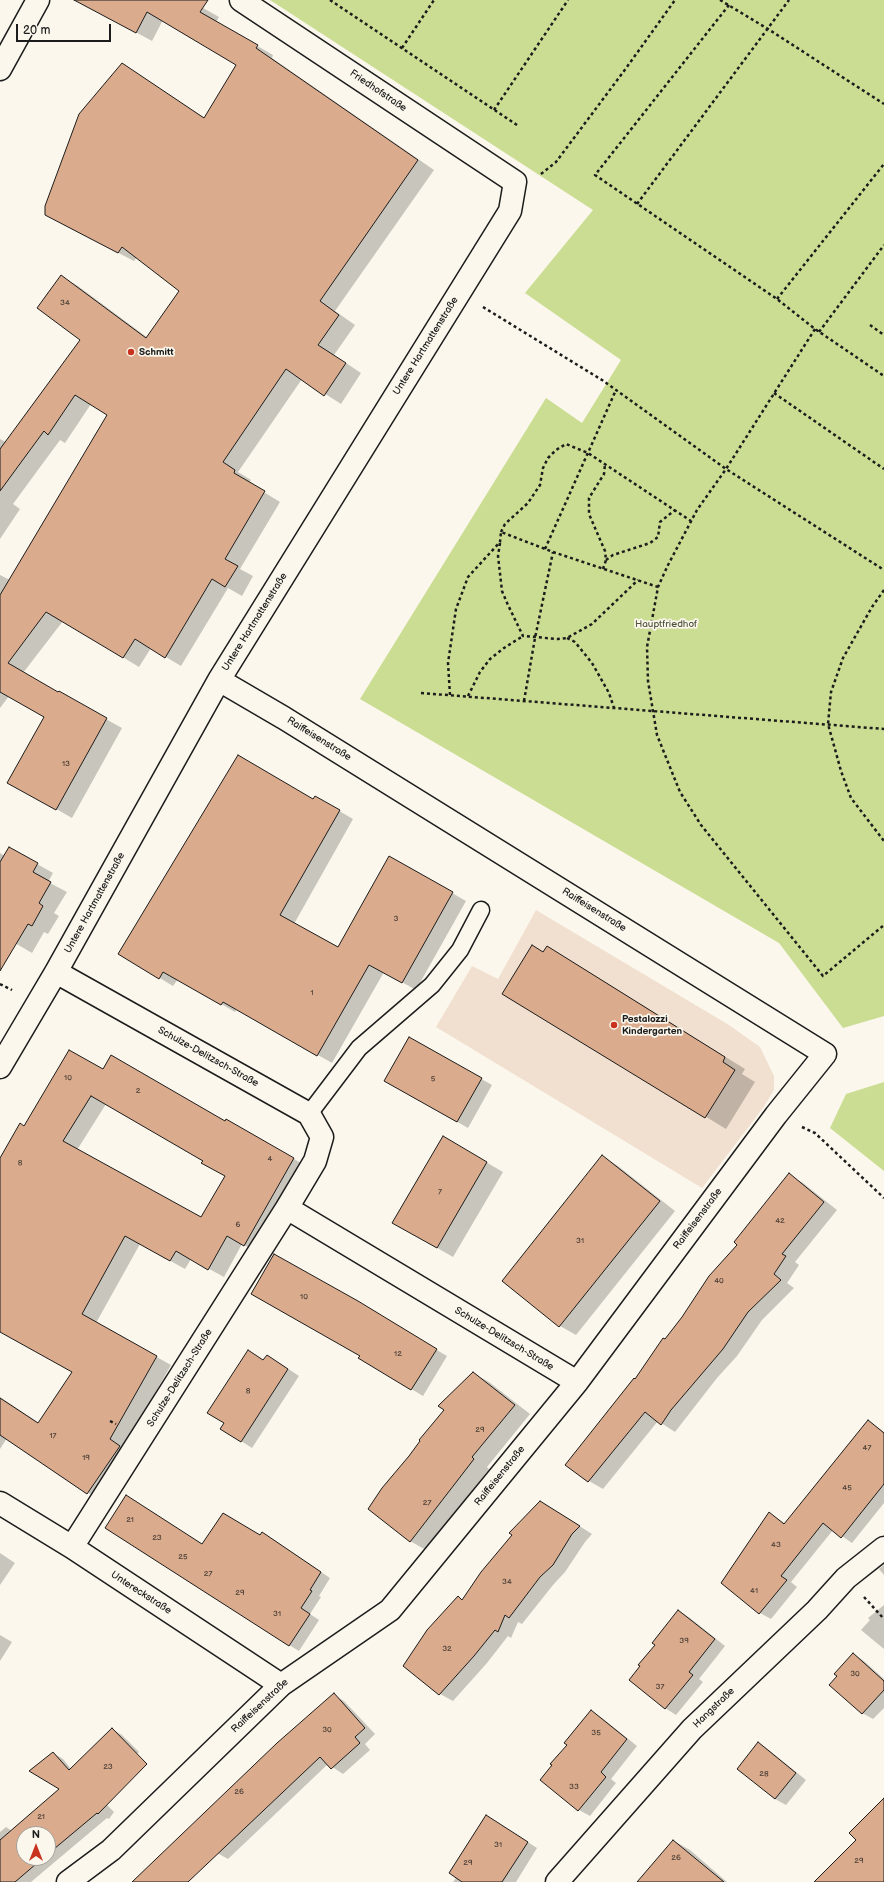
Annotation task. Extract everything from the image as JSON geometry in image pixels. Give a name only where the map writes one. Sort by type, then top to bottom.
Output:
[{"type":"street","points":[[3,58],[38,0]]},
{"type":"street","name":"Friedhofstraße","points":[[241,0],[515,182]]},
{"type":"street","name":"Untere Hartmattenstraße","points":[[0,1067],[56,972],[219,680],[510,211],[515,182]]},
{"type":"street","name":"Raiffeisenstraße","points":[[68,1882],[111,1850],[281,1685],[390,1610],[577,1382],[776,1115],[825,1054],[284,718],[219,680]]},
{"type":"street","name":"Schulze-Delitzsch-Straße","points":[[56,972],[309,1114],[322,1137],[315,1161],[287,1208],[72,1547]]},
{"type":"street","name":"Schulze-Delitzsch-Straße","points":[[287,1208],[577,1382]]},
{"type":"street","name":"Untereckstraße","points":[[0,1503],[72,1547],[281,1685]]},
{"type":"street","name":"Hangstraße","points":[[557,1882],[692,1729],[817,1610],[846,1578],[884,1548]]},
{"type":"lane","points":[[309,1114],[359,1048],[432,985],[460,950],[482,910]]},
{"type":"path","points":[[330,0],[517,125]]},
{"type":"path","points":[[402,48],[434,0]]},
{"type":"path","points":[[494,110],[568,0]]},
{"type":"path","points":[[515,182],[536,178],[556,162],[676,0]]},
{"type":"path","points":[[720,0],[768,29],[884,104]]},
{"type":"path","points":[[637,204],[789,0]]},
{"type":"path","points":[[729,5],[595,175],[777,299],[819,332],[884,376]]},
{"type":"path","points":[[777,299],[884,164]]},
{"type":"path","points":[[819,332],[884,245]]},
{"type":"path","points":[[460,291],[616,390],[726,469],[884,570]]},
{"type":"path","points":[[870,325],[884,335]]},
{"type":"path","points":[[815,329],[691,521],[658,587],[647,647],[648,681],[657,735],[680,792],[701,825],[823,976],[884,925]]},
{"type":"path","points":[[544,549],[616,390]]},
{"type":"path","points":[[774,393],[884,469]]},
{"type":"path","points":[[523,636],[502,590],[498,556],[501,532],[506,524],[528,503],[540,485],[543,468],[548,458],[556,450],[566,444],[588,453],[691,521]]},
{"type":"path","points":[[603,569],[606,560],[605,551],[589,514],[589,498],[604,474],[605,464]]},
{"type":"path","points":[[606,560],[613,555],[650,543],[658,536],[660,522],[675,510]]},
{"type":"path","points":[[501,532],[544,549],[658,587]]},
{"type":"path","points":[[450,695],[448,663],[456,609],[468,577],[500,542]]},
{"type":"path","points":[[524,701],[535,638],[553,552]]},
{"type":"path","points":[[468,696],[480,672],[490,659],[504,648],[523,636],[535,638],[567,638],[592,624],[638,580]]},
{"type":"path","points":[[884,590],[872,607],[843,658],[831,692],[828,724],[841,771],[851,798],[884,841]]},
{"type":"path","points":[[567,638],[575,642],[592,663],[609,693],[614,708]]},
{"type":"path","points":[[421,693],[884,729]]},
{"type":"path","points":[[776,1115],[815,1134],[884,1198]]},
{"type":"shaded area","points":[[536,910],[729,1025],[760,1047],[774,1076],[774,1090],[763,1108],[702,1188],[436,1027],[472,966],[498,979]]},
{"type":"green space","name":"Hauptfriedhof","points":[[270,0],[884,0],[884,1016],[843,1028],[779,943],[360,699],[546,398],[582,423],[621,360],[525,293],[593,210]]},
{"type":"green space","points":[[884,1082],[884,1171],[830,1128],[846,1094]]},
{"type":"building","points":[[74,0],[208,0],[200,12],[258,45],[256,48],[418,160],[320,301],[339,315],[318,345],[346,363],[324,396],[286,369],[223,462],[235,470],[234,473],[265,491],[225,559],[238,566],[225,587],[212,579],[165,658],[135,639],[123,658],[46,612],[8,663],[107,718],[56,810],[7,783],[44,717],[0,692],[0,595],[107,415],[75,395],[48,435],[44,431],[0,491],[0,449],[80,340],[37,308],[61,275],[146,338],[179,291],[122,247],[118,253],[45,215],[45,206],[79,114],[122,63],[204,118],[236,65],[147,12],[136,33]]},
{"type":"building","points":[[238,755],[313,799],[315,796],[340,810],[280,915],[338,947],[389,856],[453,892],[402,983],[369,965],[317,1056],[223,1002],[221,1005],[163,972],[159,979],[118,954]]},
{"type":"building","points":[[9,847],[38,863],[33,872],[51,882],[39,903],[43,906],[32,926],[28,924],[0,971],[0,862]]},
{"type":"building","name":"Pestalozzi Kindergarten","points":[[532,945],[543,952],[547,946],[725,1057],[723,1062],[735,1070],[705,1118],[502,994]]},
{"type":"building","points":[[409,1037],[482,1078],[457,1122],[384,1081]]},
{"type":"building","points":[[69,1050],[103,1069],[111,1055],[225,1121],[226,1119],[294,1158],[244,1246],[227,1236],[208,1270],[176,1251],[170,1261],[125,1236],[82,1314],[157,1356],[110,1439],[120,1446],[87,1494],[0,1435],[0,1398],[38,1423],[72,1372],[0,1332],[0,1158],[20,1123],[24,1126]],"holes":[[[91,1096],[203,1161],[201,1163],[225,1176],[201,1217],[63,1141]]]},
{"type":"building","points":[[443,1136],[487,1162],[437,1248],[392,1223]]},
{"type":"building","points":[[602,1155],[660,1201],[559,1327],[502,1281]]},
{"type":"building","points":[[789,1173],[824,1202],[782,1254],[786,1256],[774,1274],[781,1280],[748,1312],[723,1349],[671,1410],[661,1425],[645,1412],[588,1482],[565,1465],[634,1378],[635,1379],[663,1338],[665,1339],[682,1317],[709,1276],[737,1245],[734,1242]]},
{"type":"building","points":[[274,1254],[358,1301],[437,1349],[411,1390],[358,1358],[360,1356],[251,1294]]},
{"type":"building","points":[[248,1350],[263,1360],[267,1355],[288,1369],[241,1442],[220,1429],[224,1423],[207,1413]]},
{"type":"building","points":[[473,1372],[515,1405],[472,1457],[474,1459],[410,1542],[368,1509],[382,1488],[409,1456],[420,1441],[419,1440],[444,1410],[438,1406]]},
{"type":"building","points":[[868,1420],[884,1433],[884,1484],[841,1538],[823,1523],[781,1576],[787,1580],[759,1614],[721,1583],[769,1512],[784,1524]]},
{"type":"building","points":[[126,1495],[202,1544],[223,1513],[260,1535],[262,1532],[321,1572],[310,1590],[312,1591],[301,1608],[310,1614],[289,1646],[105,1528]]},
{"type":"building","points":[[540,1501],[580,1526],[572,1534],[553,1565],[540,1577],[509,1618],[505,1615],[498,1632],[495,1630],[439,1695],[403,1666],[427,1630],[458,1596],[462,1600],[481,1572],[512,1535],[509,1533]]},
{"type":"building","points":[[678,1610],[715,1639],[689,1672],[693,1675],[665,1709],[629,1680],[640,1666],[638,1665],[655,1645],[652,1643]]},
{"type":"building","points":[[853,1653],[884,1681],[884,1690],[862,1714],[829,1685],[837,1676],[834,1674]]},
{"type":"building","points":[[334,1693],[365,1728],[355,1737],[360,1743],[331,1769],[320,1757],[188,1882],[132,1882],[277,1743]]},
{"type":"building","points":[[591,1710],[627,1739],[601,1772],[606,1777],[578,1811],[540,1780],[552,1765],[550,1764],[567,1745],[564,1743]]},
{"type":"building","points":[[112,1728],[147,1764],[98,1814],[97,1813],[56,1847],[56,1826],[16,1826],[59,1789],[29,1771],[53,1752],[69,1770]]},
{"type":"building","points":[[758,1742],[796,1773],[775,1799],[737,1769]]},
{"type":"building","points":[[884,1798],[884,1882],[814,1882],[856,1840],[849,1833]]},
{"type":"building","points":[[486,1815],[528,1842],[502,1882],[462,1882],[449,1873]]},
{"type":"building","points":[[16,1826],[16,1866],[34,1866],[15,1882],[0,1882],[0,1840]]},
{"type":"building","points":[[673,1840],[724,1882],[637,1882]]},
{"type":"place","name":"Schmitt","points":[[131,352]]},
{"type":"place","name":"Pestalozzi Kindergarten","points":[[614,1025]]}]
